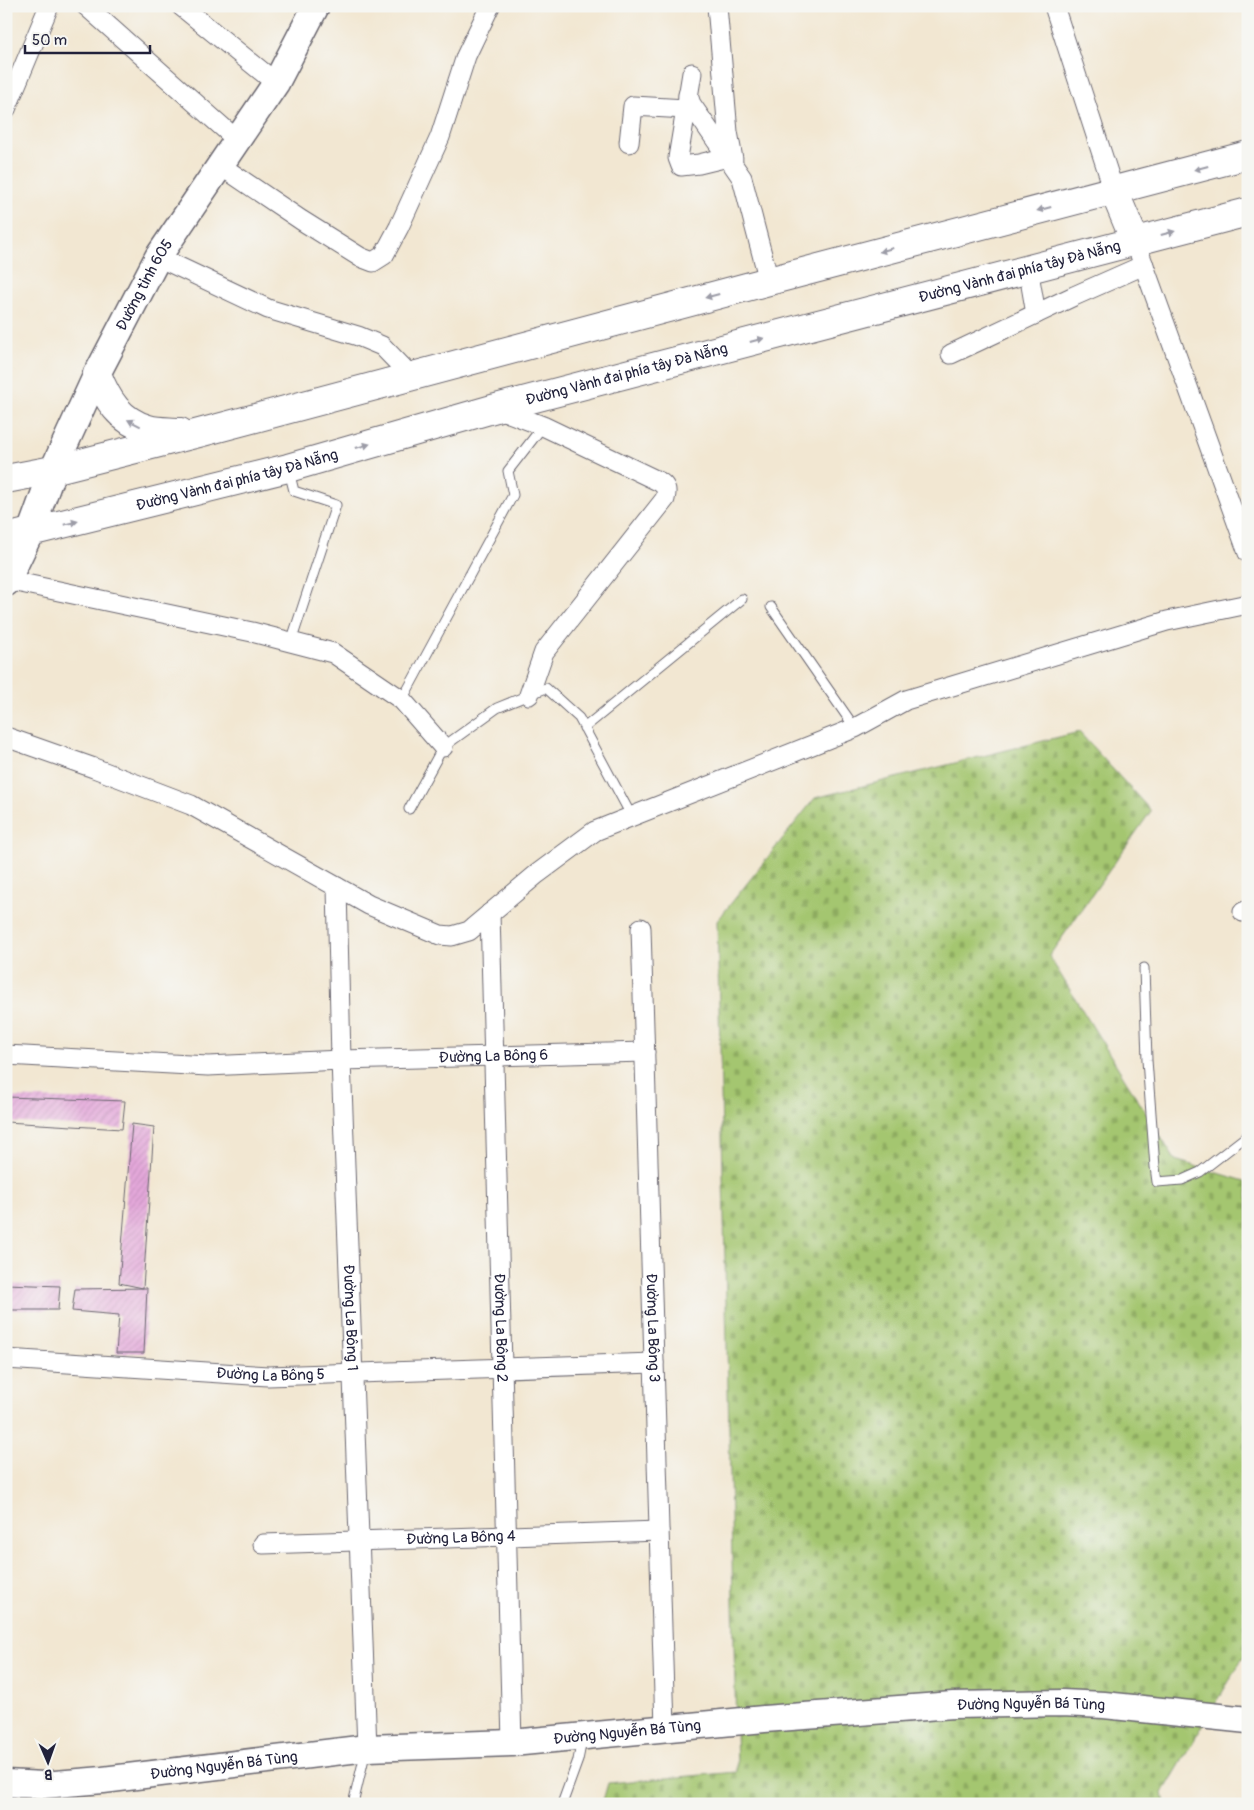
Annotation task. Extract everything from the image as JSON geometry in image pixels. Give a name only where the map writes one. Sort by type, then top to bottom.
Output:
[{"type":"main road","name":"Đường tỉnh 605","points":[[7,581],[18,536],[53,470],[97,374],[158,257],[276,83],[316,6]]},
{"type":"main road","points":[[6,479],[53,470],[199,433],[1248,155]]},
{"type":"main road","points":[[1114,191],[1139,253]]},
{"type":"main road","name":"Đường Vành đai phía tây Đà Nẵng","points":[[18,536],[288,468],[496,408],[1028,268],[1139,253],[1248,212]]},
{"type":"main road","points":[[97,374],[105,395],[117,411],[130,421],[150,430],[199,433]]},
{"type":"main road","name":"Đường Nguyễn Bá Tùng","points":[[6,1783],[43,1785],[103,1780],[367,1748],[512,1744],[764,1719],[953,1705],[1062,1703],[1104,1705],[1248,1720]]},
{"type":"street","points":[[6,109],[49,6]]},
{"type":"street","points":[[86,6],[238,140]]},
{"type":"street","points":[[180,6],[276,83]]},
{"type":"street","points":[[221,166],[360,257],[373,262],[384,256],[440,137],[466,56],[490,6]]},
{"type":"street","points":[[717,6],[731,162]]},
{"type":"street","points":[[1054,6],[1114,191]]},
{"type":"street","points":[[692,73],[678,158],[681,166],[731,162]]},
{"type":"street","points":[[629,143],[633,106],[687,102],[691,104],[742,178],[769,281]]},
{"type":"street","points":[[951,354],[1036,314],[1139,253],[1248,553]]},
{"type":"street","points":[[158,257],[268,309],[358,336],[382,346],[412,377]]},
{"type":"street","points":[[1028,268],[1036,314]]},
{"type":"street","points":[[496,408],[543,426],[660,482],[665,486],[666,494],[665,499],[544,652],[529,695]]},
{"type":"street","points":[[7,581],[243,630],[333,653],[402,700],[443,747]]},
{"type":"street","points":[[6,737],[191,805],[369,906],[446,936],[459,935],[469,931],[537,874],[595,831],[855,728],[906,700],[1167,621],[1248,604]]},
{"type":"street","name":"Đường La Bông 1","points":[[337,888],[341,1060],[367,1748]]},
{"type":"street","name":"Đường La Bông 2","points":[[490,913],[512,1744]]},
{"type":"street","name":"Đường La Bông 3","points":[[641,928],[665,1728]]},
{"type":"street","name":"Đường La Bông 6","points":[[6,1055],[208,1066],[341,1060],[645,1052]]},
{"type":"street","name":"Đường La Bông 5","points":[[6,1359],[268,1376],[502,1367],[654,1364]]},
{"type":"street","name":"Đường La Bông 4","points":[[263,1544],[659,1531]]},
{"type":"lane","points":[[402,700],[513,494],[508,472],[543,426]]},
{"type":"lane","points":[[288,468],[294,491],[336,505],[291,642]]},
{"type":"lane","points":[[584,728],[742,599]]},
{"type":"lane","points":[[771,607],[855,728]]},
{"type":"lane","points":[[409,809],[443,747],[497,708],[546,688],[579,718],[632,817]]},
{"type":"lane","points":[[1144,968],[1147,1060],[1155,1167],[1158,1182],[1182,1180],[1200,1172],[1248,1135]]},
{"type":"lane","points":[[562,1804],[578,1760],[582,1737]]},
{"type":"lane","points":[[353,1804],[367,1748]]},
{"type":"green space","points":[[1079,732],[1151,811],[1049,956],[1175,1160],[1248,1182],[1248,1649],[1163,1793],[1165,1804],[602,1804],[608,1783],[737,1772],[717,921],[815,798]]},
{"type":"building","points":[[6,1097],[125,1101],[122,1129],[6,1122]]},
{"type":"building","points":[[132,1124],[154,1127],[143,1288],[119,1283]]},
{"type":"building","points":[[6,1284],[60,1286],[58,1310],[6,1310]]},
{"type":"building","points":[[147,1288],[144,1353],[116,1353],[119,1315],[72,1311],[75,1289]]}]
